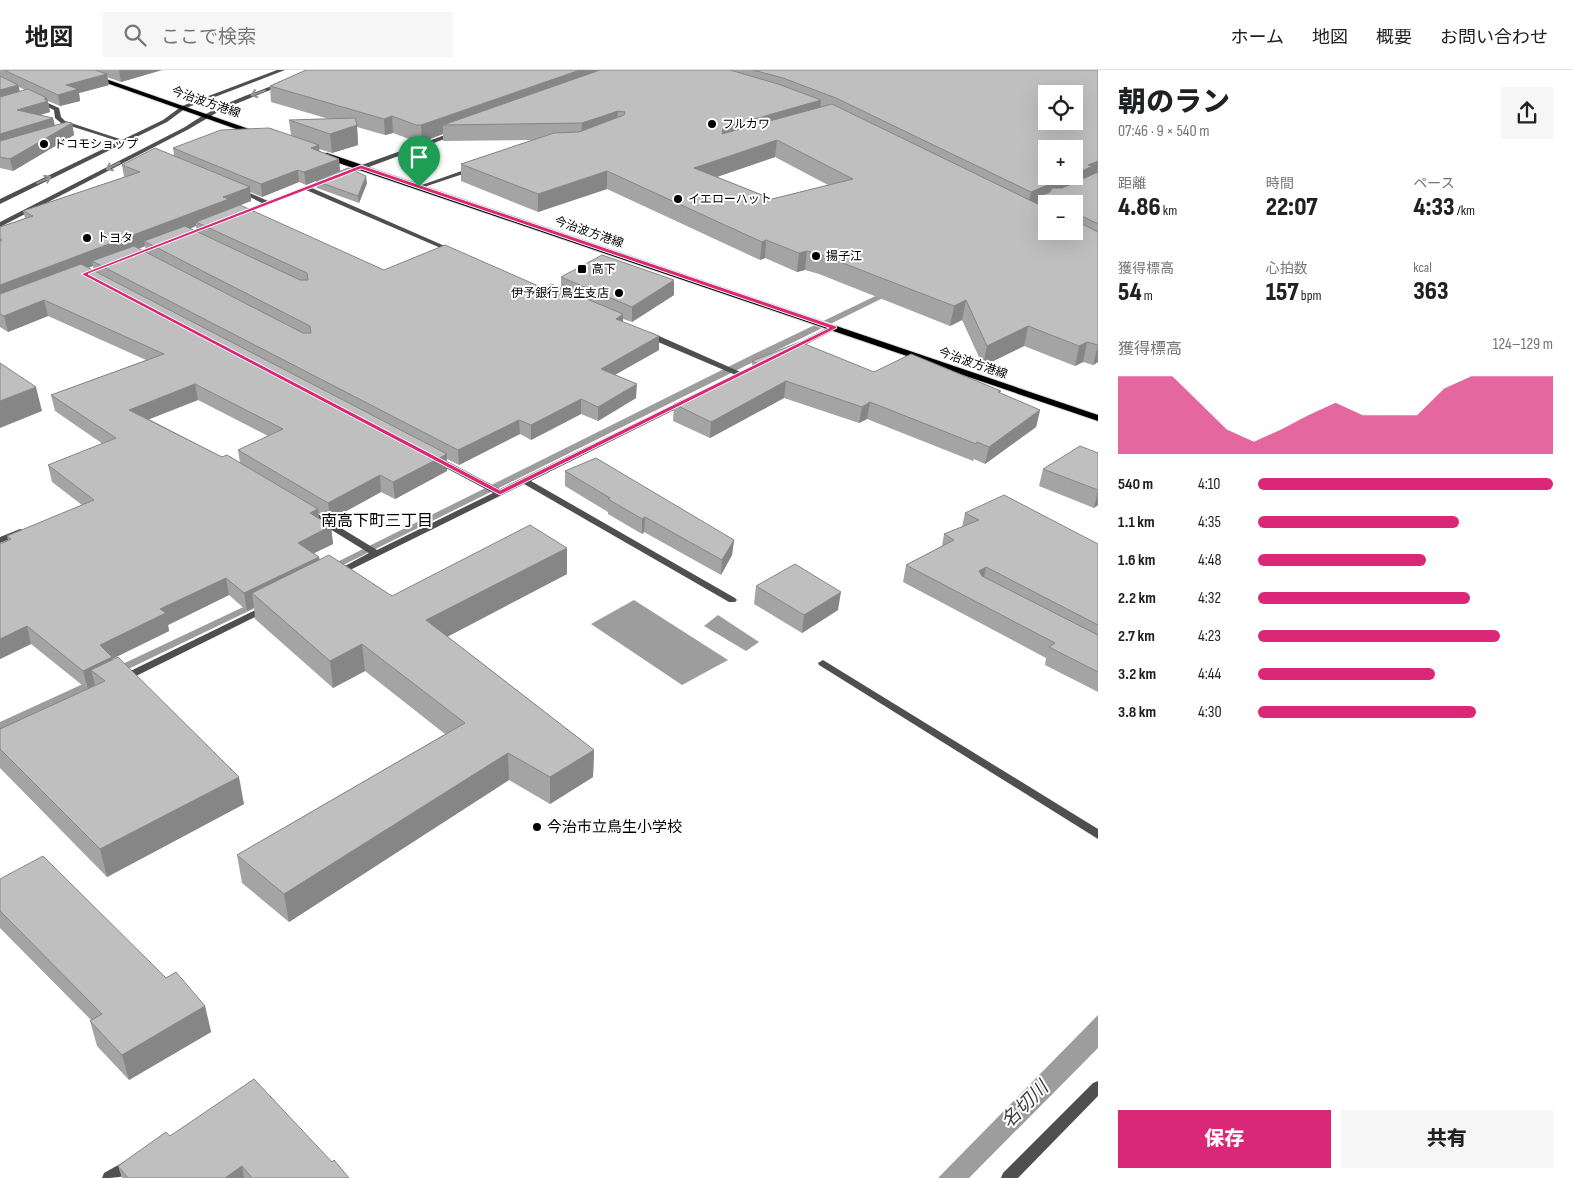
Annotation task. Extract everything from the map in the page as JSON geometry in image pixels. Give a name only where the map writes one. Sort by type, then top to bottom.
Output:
[{"type":"main road","name":"今治波方港線","points":[[72,70],[269,137]]},
{"type":"main road","name":"今治波方港線","points":[[315,152],[1098,418]]},
{"type":"street","points":[[0,202],[165,121],[184,107],[282,70]]},
{"type":"street","points":[[0,225],[187,128],[225,105],[290,81]]},
{"type":"street","points":[[32,97],[57,109],[58,118],[63,122],[123,141]]},
{"type":"street","points":[[70,130],[78,127]]},
{"type":"street","points":[[232,217],[361,167],[463,131]]},
{"type":"street","points":[[142,151],[156,155]]},
{"type":"street","points":[[419,187],[478,167]]},
{"type":"street","points":[[234,188],[268,203]]},
{"type":"street","points":[[306,188],[456,252]]},
{"type":"street","points":[[782,354],[834,328]]},
{"type":"street","points":[[640,331],[741,374]]},
{"type":"street","points":[[324,580],[698,395]]},
{"type":"street","points":[[431,457],[500,493]]},
{"type":"street","points":[[525,480],[732,600]]},
{"type":"street","points":[[304,510],[377,554]]},
{"type":"street","points":[[0,540],[26,529]]},
{"type":"street","points":[[114,683],[272,605]]},
{"type":"street","points":[[823,663],[1098,835]]},
{"type":"street","points":[[1008,1178],[1098,1087]]},
{"type":"street","points":[[109,1178],[141,1157]]},
{"type":"water","points":[[634,600],[728,660],[682,685],[591,624]]},
{"type":"water","points":[[718,615],[759,642],[746,651],[704,626]]},
{"type":"water","name":"名切川","points":[[1098,1015],[1098,1048],[969,1178],[938,1178]]},
{"type":"building","points":[[4,70],[95,70],[107,74],[66,85],[78,89],[58,95]]},
{"type":"building","points":[[306,70],[580,70],[421,125],[416,125],[392,116],[384,119],[270,86]]},
{"type":"building","points":[[600,70],[730,70],[778,84],[821,100],[723,128],[722,134],[832,104],[1038,204],[1038,240],[1083,240],[1083,224],[1098,232],[1098,345],[1087,342],[1079,346],[1028,326],[987,346],[966,300],[954,306],[822,255],[807,251],[799,253],[766,240],[762,242],[607,171],[538,194],[461,164],[554,133],[579,132],[624,115],[625,112],[618,111],[582,123],[443,125]],"holes":[[[777,140],[853,179],[772,199],[694,168]]]},
{"type":"building","points":[[753,70],[1098,70],[1098,161],[1088,165],[1093,166],[1083,170],[1083,140],[1038,140],[1038,185],[1048,185],[1031,192],[836,98],[783,78]]},
{"type":"building","points":[[0,76],[18,85],[0,90]]},
{"type":"building","points":[[28,89],[47,98],[44,99],[48,101],[17,110],[53,118],[0,134],[0,97]]},
{"type":"building","points":[[355,118],[357,125],[330,134],[289,120]]},
{"type":"building","points":[[67,122],[72,123],[10,159],[0,157],[0,141]]},
{"type":"building","points":[[269,128],[319,145],[311,148],[339,159],[304,172],[298,170],[261,184],[173,148],[221,130]]},
{"type":"building","points":[[155,148],[250,187],[223,197],[229,199],[0,285],[0,241],[2,240],[0,239],[0,227],[33,216],[23,211],[140,172],[122,165]]},
{"type":"building","points":[[348,168],[366,176],[358,196],[316,181]]},
{"type":"building","points":[[1098,172],[1098,224],[1083,216],[1083,195],[1042,195],[1050,192],[1052,188],[1083,185],[1083,179]]},
{"type":"building","points":[[240,205],[384,270],[445,245],[543,288],[551,284],[623,314],[616,319],[659,336],[601,369],[637,384],[598,407],[581,399],[531,425],[519,420],[458,450],[92,261],[134,246],[303,333],[311,333],[310,326],[144,241],[185,226],[300,280],[308,280],[307,273],[196,222]]},
{"type":"building","points":[[602,255],[674,280],[632,307],[561,277]]},
{"type":"building","points":[[81,264],[447,454],[393,482],[380,475],[328,503],[238,450],[283,429],[195,384],[129,410],[222,457],[227,455],[318,509],[310,513],[331,526],[298,543],[319,557],[244,593],[226,578],[160,609],[166,613],[100,645],[112,657],[83,671],[27,626],[0,639],[0,544],[11,539],[7,536],[94,500],[48,465],[116,438],[51,395],[164,354],[44,300],[4,316],[0,314],[0,294]]},
{"type":"building","points":[[800,342],[874,372],[911,354],[1001,391],[998,392],[1040,410],[989,447],[977,442],[976,444],[870,402],[862,407],[786,381],[711,422],[674,404],[759,364],[752,361]]},
{"type":"building","points":[[0,363],[36,387],[0,401]]},
{"type":"building","points":[[1080,446],[1098,453],[1098,490],[1043,469]]},
{"type":"building","points":[[596,458],[734,540],[722,560],[645,517],[642,519],[565,471]]},
{"type":"building","points":[[1004,495],[1098,544],[1098,625],[986,567],[979,571],[982,576],[1098,635],[1098,672],[1049,647],[1055,643],[906,565],[954,540],[944,534],[979,520],[965,513]]},
{"type":"building","points":[[530,525],[567,548],[426,620],[594,750],[550,777],[508,753],[284,894],[237,855],[465,723],[362,644],[330,661],[252,593],[329,555],[392,596]]},
{"type":"building","points":[[795,564],[841,592],[804,615],[756,586]]},
{"type":"building","points":[[118,657],[239,777],[100,849],[0,749],[0,729],[105,681],[91,670]]},
{"type":"building","points":[[43,856],[166,978],[176,972],[205,1006],[122,1055],[90,1021],[102,1014],[0,911],[0,879]]},
{"type":"building","points":[[254,1079],[332,1162],[334,1160],[349,1178],[252,1178],[242,1166],[225,1178],[128,1178],[118,1166],[166,1132],[170,1136]]},
{"type":"waterway","points":[[328,569],[755,357],[891,292]]},
{"type":"waterway","points":[[116,671],[256,604]]},
{"type":"waterway","points":[[0,726],[96,681]]},
{"type":"place","name":"フルカワ","points":[[712,124]]},
{"type":"place","name":"ドコモショップ","points":[[44,144]]},
{"type":"place","name":"イエローハット","points":[[678,199]]},
{"type":"place","name":"トヨタ","points":[[87,238]]},
{"type":"place","name":"揚子江","points":[[816,256]]},
{"type":"place","name":"高下","points":[[582,269]]},
{"type":"place","name":"伊予銀行 鳥生支店","points":[[619,293]]},
{"type":"place","name":"今治市立鳥生小学校","points":[[537,827]]},
{"type":"district","name":"南高下町三丁目","points":[[377,520]]},
{"type":"route","points":[[361,167],[419,187],[834,328],[500,493],[84,274],[361,167]]}]
